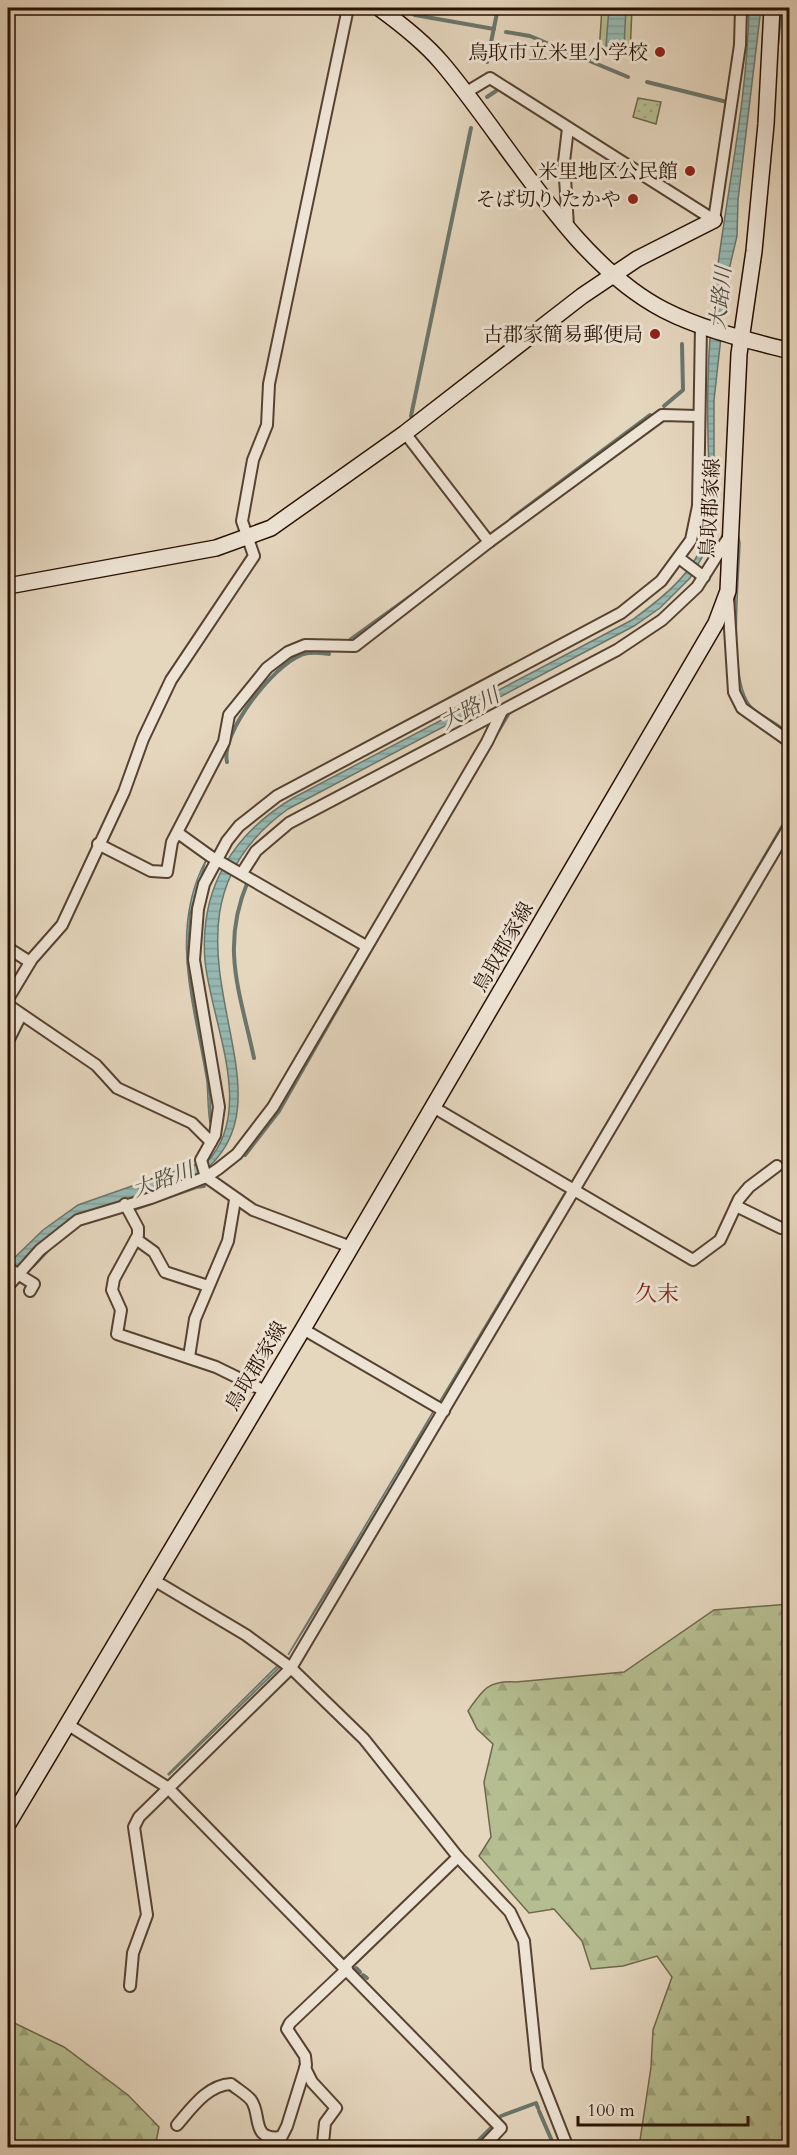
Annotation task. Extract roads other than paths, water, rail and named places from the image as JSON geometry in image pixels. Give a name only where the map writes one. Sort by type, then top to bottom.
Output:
[{"type":"main road","points":[[379,8],[410,31],[439,60],[568,226],[591,254],[614,275],[663,309],[734,336],[789,351]]},
{"type":"main road","name":"鳥取郡家線","points":[[8,1824],[303,1329],[716,623],[728,591],[734,336],[754,251],[766,124],[772,8]]},
{"type":"main road","points":[[8,586],[216,548],[271,528],[405,434],[582,296],[645,255],[714,220]]},
{"type":"street","points":[[8,999],[30,962],[62,926],[124,792],[162,696],[254,555],[245,537],[242,521],[246,492],[253,460],[267,425],[269,384],[348,8]]},
{"type":"street","points":[[465,93],[490,78],[714,220],[740,45],[741,8]]},
{"type":"street","points":[[568,128],[564,162],[568,226]]},
{"type":"street","points":[[351,1247],[253,1210],[235,1200],[206,1175],[201,1160],[218,1122],[218,1089],[193,951],[204,884],[216,859],[239,826],[277,795],[621,613],[652,590],[691,540],[698,506],[698,416],[705,326]]},
{"type":"street","points":[[98,844],[151,871],[167,872],[172,842],[224,742],[229,715],[267,668],[288,652],[305,645],[355,646],[489,542],[662,415],[698,416]]},
{"type":"street","points":[[405,434],[489,542]]},
{"type":"street","points":[[242,873],[256,851],[289,824],[646,632],[662,620],[704,578],[730,535]]},
{"type":"street","points":[[679,558],[704,578]]},
{"type":"street","points":[[728,591],[734,692],[742,708],[789,742]]},
{"type":"street","points":[[8,1286],[40,1250],[78,1220],[206,1175],[237,1154],[273,1107],[487,742],[502,711]]},
{"type":"street","points":[[130,1986],[133,1953],[147,1915],[134,1827],[139,1817],[167,1787],[291,1668],[789,825]]},
{"type":"street","points":[[178,833],[216,859],[366,946]]},
{"type":"street","points":[[8,948],[30,962]]},
{"type":"street","points":[[8,1005],[96,1065],[117,1088],[192,1123],[211,1142]]},
{"type":"street","points":[[8,1041],[21,1015]]},
{"type":"street","points":[[433,1107],[693,1260],[720,1240],[736,1206],[749,1187],[777,1166]]},
{"type":"street","points":[[189,1357],[195,1319],[228,1241],[235,1200]]},
{"type":"street","points":[[125,1204],[138,1228],[136,1239],[114,1279],[112,1290],[122,1310],[117,1334],[189,1357],[265,1391]]},
{"type":"street","points":[[736,1206],[781,1228],[789,1229]]},
{"type":"street","points":[[136,1239],[154,1252],[165,1272],[208,1286]]},
{"type":"street","points":[[8,1268],[34,1284],[30,1291]]},
{"type":"street","points":[[303,1329],[444,1411]]},
{"type":"street","points":[[152,1579],[246,1635],[291,1668],[364,1739],[458,1857],[510,1912],[524,1941],[537,2069],[568,2148]]},
{"type":"street","points":[[67,1724],[167,1787],[346,1968],[501,2128],[482,2148]]},
{"type":"street","points":[[323,2143],[325,2123],[336,2108],[312,2082],[305,2068],[304,2056],[287,2029],[290,2023],[458,1857]]},
{"type":"street","points":[[276,2148],[287,2126],[305,2068]]},
{"type":"street","points":[[177,2125],[209,2092],[219,2086],[231,2084],[249,2098],[262,2132],[269,2137],[281,2137]]},
{"type":"water","points":[[609,8],[626,8],[624,47],[606,46]]},
{"type":"water","name":"大路川","points":[[749,8],[761,8],[738,200],[737,236],[728,274],[714,400],[714,528],[704,554],[690,578],[660,608],[634,626],[288,809],[242,855],[221,904],[218,954],[234,1053],[238,1099],[229,1140],[196,1177],[80,1214],[69,1221],[41,1244],[8,1281],[8,1264],[43,1230],[78,1205],[189,1166],[207,1162],[221,1141],[228,1117],[227,1065],[209,985],[205,961],[205,935],[214,887],[237,846],[253,828],[293,798],[632,620],[676,584],[694,561],[708,524],[710,486],[708,405],[711,329],[716,276],[744,85]]},
{"type":"water","points":[[738,533],[740,543],[736,627],[739,673],[743,692],[754,709],[782,727],[789,736],[752,711],[741,691],[737,672],[734,623]]},
{"type":"water","points":[[789,813],[575,1181],[573,1180]]},
{"type":"water","points":[[206,860],[190,914],[187,959],[188,914],[195,887]]},
{"type":"water","points":[[188,967],[210,1097],[211,1126],[207,1082],[191,998]]},
{"type":"water","points":[[564,1194],[566,1195],[440,1401]]},
{"type":"water","points":[[433,1412],[391,1488],[288,1655]]},
{"type":"water","points":[[278,1665],[280,1667],[168,1774]]},
{"type":"waterway","points":[[405,8],[415,15],[494,29]]},
{"type":"waterway","points":[[487,62],[498,8]]},
{"type":"waterway","points":[[777,46],[781,8]]},
{"type":"waterway","points":[[506,32],[530,36],[628,77]]},
{"type":"waterway","points":[[647,82],[727,102]]},
{"type":"waterway","points":[[487,97],[496,91]]},
{"type":"waterway","points":[[411,416],[471,128]]},
{"type":"waterway","points":[[664,406],[683,390],[682,344]]},
{"type":"waterway","points":[[512,518],[650,415]]},
{"type":"waterway","points":[[351,639],[426,585]]},
{"type":"waterway","points":[[227,762],[227,749],[240,718],[251,701],[277,672],[301,655],[329,654]]},
{"type":"waterway","name":"大路川","points":[[494,738],[510,711]]},
{"type":"waterway","points":[[248,881],[235,927],[234,949],[235,970],[254,1058]]},
{"type":"waterway","points":[[245,1155],[279,1111],[377,939]]},
{"type":"waterway","name":"大路川","points":[[134,1209],[204,1186]]},
{"type":"waterway","points":[[33,1266],[48,1250]]},
{"type":"waterway","points":[[356,1968],[360,1972]]},
{"type":"waterway","points":[[363,1975],[367,1978]]},
{"type":"waterway","points":[[501,2116],[536,2103],[538,2108]]},
{"type":"waterway","points":[[539,2111],[555,2148]]},
{"type":"waterway","points":[[471,2148],[491,2128]]},
{"type":"place","name":"鳥取市立米里小学校","points":[[660,52]]},
{"type":"place","name":"米里地区公民館","points":[[690,171]]},
{"type":"place","name":"そば切り たかや","points":[[633,199]]},
{"type":"place","name":"古郡家簡易郵便局","points":[[655,334]]},
{"type":"district","name":"久末","points":[[657,1294]]}]
